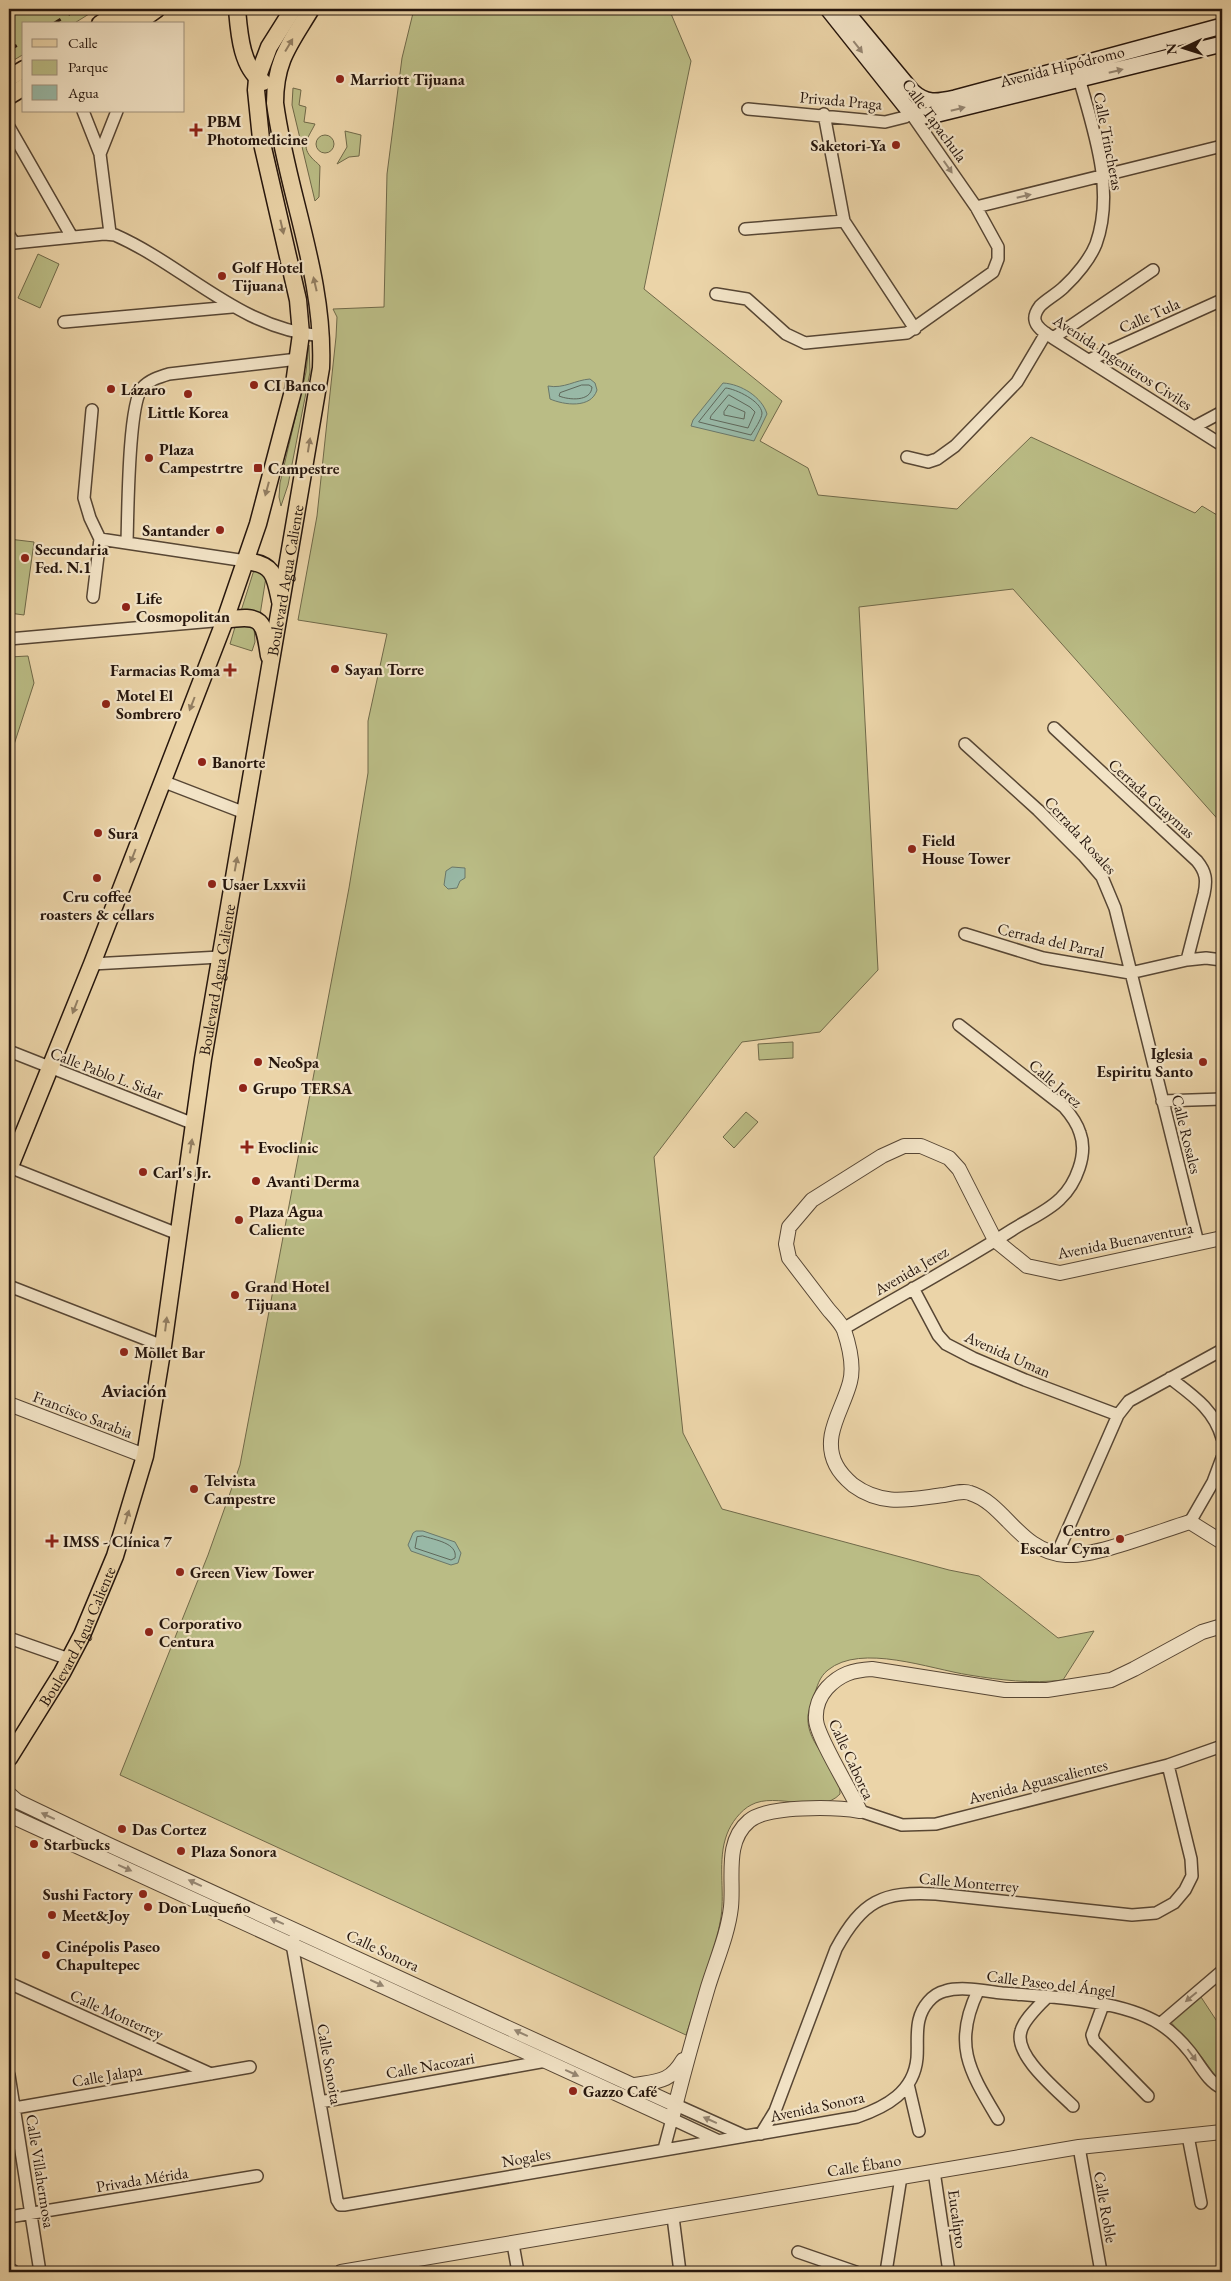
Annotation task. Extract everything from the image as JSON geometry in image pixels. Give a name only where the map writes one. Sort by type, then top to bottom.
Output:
[{"type":"main road","points":[[90,22],[108,9]]},
{"type":"main road","points":[[103,22],[123,9]]},
{"type":"main road","points":[[237,9],[244,50],[251,70],[257,79],[264,83],[275,85]]},
{"type":"main road","points":[[9,1168],[92,964],[225,620],[246,560],[285,424],[301,334],[293,273],[261,139],[257,79],[269,47],[293,9]]},
{"type":"main road","name":"Boulevard Agua Caliente","points":[[9,1758],[82,1635],[114,1556],[145,1456],[220,957],[281,611],[321,368],[322,336],[318,296],[277,119],[275,85],[280,60],[312,9]]},
{"type":"main road","name":"Calle Tapachula","points":[[828,9],[910,112]]},
{"type":"main road","name":"Calle Tapachula","points":[[844,9],[912,91],[924,101]]},
{"type":"main road","points":[[127,22],[152,13]]},
{"type":"main road","points":[[139,22],[152,13]]},
{"type":"main road","name":"Avenida Hipódromo","points":[[924,101],[942,101],[1222,26]]},
{"type":"main road","name":"Avenida Hipódromo","points":[[910,112],[931,116],[1222,44]]},
{"type":"main road","points":[[9,78],[22,70]]},
{"type":"main road","points":[[9,96],[22,88]]},
{"type":"main road","points":[[246,560],[267,566],[272,573],[281,611]]},
{"type":"main road","points":[[225,620],[244,617],[256,619],[263,627],[271,668]]},
{"type":"street","name":"Calle Trincheras","points":[[1034,319],[1035,313],[1040,306],[1065,287],[1080,270],[1095,246],[1102,220],[1105,199],[1103,177],[1076,65]]},
{"type":"street","name":"Privada Praga","points":[[748,109],[824,114],[886,122],[897,120],[924,101]]},
{"type":"street","points":[[83,112],[100,154],[110,233]]},
{"type":"street","points":[[100,154],[117,112]]},
{"type":"street","name":"Calle Tapachula","points":[[910,112],[976,207],[998,247],[998,259],[992,272],[914,328]]},
{"type":"street","points":[[716,294],[747,299],[786,334],[805,343],[896,335],[907,333],[914,328],[844,222],[824,114]]},
{"type":"street","points":[[9,127],[72,237]]},
{"type":"street","points":[[976,207],[1222,146]]},
{"type":"street","points":[[745,230],[844,222]]},
{"type":"street","points":[[9,235],[14,243],[110,233],[123,238],[232,307],[282,328],[301,334],[322,336]]},
{"type":"street","points":[[907,457],[928,462],[937,459],[955,446],[1017,382],[1050,336],[1153,270]]},
{"type":"street","name":"Calle Tula","points":[[1089,360],[1222,300]]},
{"type":"street","points":[[64,322],[232,307]]},
{"type":"street","name":"Avenida Ingenieros Civiles","points":[[1034,319],[1037,326],[1050,336],[1222,445]]},
{"type":"street","points":[[127,542],[133,414],[142,389],[153,380],[169,374],[298,359]]},
{"type":"street","points":[[92,410],[84,498],[100,539],[93,597]]},
{"type":"street","points":[[1194,427],[1222,412]]},
{"type":"street","points":[[100,539],[246,560]]},
{"type":"street","points":[[9,640],[225,620]]},
{"type":"street","name":"Cerrada Guaymas","points":[[1054,728],[1197,861],[1203,869],[1206,883],[1187,960]]},
{"type":"street","name":"Cerrada Rosales","points":[[965,744],[1038,810],[1102,877],[1115,908],[1130,974]]},
{"type":"street","points":[[162,781],[245,813]]},
{"type":"street","name":"Cerrada del Parral","points":[[965,934],[1042,958],[1130,974]]},
{"type":"street","points":[[92,964],[220,957]]},
{"type":"street","points":[[1130,974],[1187,960],[1206,958],[1222,960]]},
{"type":"street","name":"Calle Rosales","points":[[1130,974],[1198,1244]]},
{"type":"street","name":"Calle Jerez","points":[[959,1025],[1064,1107],[1074,1120],[1081,1134],[1083,1152],[1079,1168],[1060,1200],[995,1240]]},
{"type":"street","name":"Calle Pablo L. Sidar","points":[[9,1051],[194,1124]]},
{"type":"street","points":[[1162,1101],[1222,1099]]},
{"type":"street","name":"Avenida Buenaventura","points":[[1190,1522],[1094,1552],[1068,1556],[1045,1551],[1024,1538],[983,1499],[968,1492],[895,1500],[878,1498],[860,1490],[845,1478],[836,1466],[830,1450],[830,1436],[850,1382],[851,1365],[843,1329],[789,1258],[786,1244],[789,1227],[812,1200],[882,1156],[904,1146],[920,1146],[949,1158],[959,1169],[995,1240],[1027,1266],[1060,1273],[1222,1238]]},
{"type":"street","points":[[9,1168],[178,1234]]},
{"type":"street","name":"Avenida Jerez","points":[[843,1329],[995,1240]]},
{"type":"street","points":[[9,1286],[163,1346]]},
{"type":"street","name":"Avenida Uman","points":[[913,1288],[938,1335],[946,1344],[1007,1373],[1077,1402],[1118,1416]]},
{"type":"street","points":[[1057,1554],[1118,1416],[1129,1401],[1222,1350]]},
{"type":"street","points":[[1170,1378],[1204,1404],[1218,1423],[1222,1438]]},
{"type":"street","name":"Francisco Sarabia","points":[[9,1404],[145,1456]]},
{"type":"street","points":[[1222,1458],[1214,1482],[1190,1522],[1222,1542]]},
{"type":"street","name":"Calle Caborca","points":[[860,1811],[816,1722],[819,1701],[824,1691],[833,1681],[844,1674],[872,1669],[1005,1690],[1047,1690],[1111,1680],[1202,1632],[1222,1626]]},
{"type":"street","points":[[9,1638],[69,1659]]},
{"type":"street","name":"Avenida Aguascalientes","points":[[860,1811],[902,1825],[936,1824],[1168,1765],[1222,1746]]},
{"type":"street","name":"Calle Monterrey","points":[[761,2134],[775,2111],[836,1949],[848,1928],[874,1902],[886,1897],[911,1892],[1132,1915],[1156,1913],[1174,1903],[1186,1890],[1192,1876],[1191,1859],[1168,1765]]},
{"type":"street","name":"Calle Sonora","points":[[9,1794],[17,1801],[745,2136]]},
{"type":"street","name":"Calle Caborca","points":[[664,2149],[690,2046],[729,1919],[733,1848],[741,1829],[758,1814],[769,1812],[820,1808],[860,1811]]},
{"type":"street","name":"Calle Sonora","points":[[9,1815],[717,2140]]},
{"type":"street","points":[[292,1944],[298,1930]]},
{"type":"street","name":"Calle Sonoita","points":[[292,1944],[337,2200],[340,2205]]},
{"type":"street","points":[[1160,2024],[1222,1971]]},
{"type":"street","name":"Calle Monterrey","points":[[9,1983],[211,2074]]},
{"type":"street","name":"Calle Paseo del Ángel","points":[[935,1995],[956,1990],[978,1990],[1047,1996],[1130,2011],[1160,2024],[1183,2044],[1214,2085],[1222,2088]]},
{"type":"street","points":[[978,1990],[966,2024],[967,2062],[978,2086],[998,2119]]},
{"type":"street","name":"Avenida Sonora","points":[[717,2140],[857,2117],[893,2101],[908,2084],[917,2062],[919,2020],[924,2007],[935,1995]]},
{"type":"street","points":[[1047,1996],[1021,2030],[1019,2042],[1031,2063],[1073,2106]]},
{"type":"street","points":[[1102,2005],[1092,2035],[1094,2041],[1148,2096]]},
{"type":"street","points":[[635,2085],[668,2078],[674,2074],[690,2046]]},
{"type":"street","name":"Calle Nacozari","points":[[320,2102],[546,2061]]},
{"type":"street","name":"Calle Jalapa","points":[[11,2108],[250,2067]]},
{"type":"street","name":"Calle Villahermosa","points":[[9,2076],[11,2108],[40,2272]]},
{"type":"street","points":[[908,2084],[919,2131]]},
{"type":"street","name":"Calle Ébano","points":[[341,2272],[674,2218],[791,2195],[1079,2147],[1222,2133]]},
{"type":"street","points":[[1188,2136],[1201,2204]]},
{"type":"street","name":"Nogales","points":[[340,2205],[717,2140]]},
{"type":"street","name":"Calle Roble","points":[[1079,2147],[1101,2272]]},
{"type":"street","name":"Eucalipto","points":[[934,2171],[948,2272]]},
{"type":"street","name":"Privada Mérida","points":[[9,2217],[258,2176]]},
{"type":"street","points":[[886,2272],[901,2177]]},
{"type":"street","points":[[674,2218],[680,2272]]},
{"type":"street","points":[[513,2244],[518,2272]]},
{"type":"street","points":[[798,2252],[856,2272]]},
{"type":"street","points":[[9,2270],[13,2272]]},
{"type":"green space","points":[[19,9],[97,9],[76,22],[22,22],[22,55],[9,63],[9,15]]},
{"type":"green space","points":[[414,9],[669,9],[691,61],[644,289],[782,401],[760,441],[808,468],[818,495],[957,509],[1031,437],[1195,513],[1202,506],[1222,518],[1222,824],[1013,589],[859,607],[878,970],[820,1032],[742,1042],[654,1157],[683,1433],[722,1509],[949,1570],[979,1576],[1058,1638],[1094,1631],[1063,1680],[1039,1682],[1004,1680],[877,1658],[842,1662],[828,1670],[819,1682],[810,1708],[808,1715],[809,1726],[812,1737],[835,1774],[839,1783],[840,1794],[831,1800],[821,1803],[761,1801],[747,1807],[734,1821],[727,1834],[722,1854],[722,1907],[718,1932],[686,2035],[120,1775],[208,1555],[240,1465],[349,888],[368,773],[368,721],[387,634],[298,620],[317,516],[336,337],[337,317],[333,309],[384,307],[387,174],[402,58]]},
{"type":"green space","points":[[293,88],[301,90],[299,105],[306,107],[304,122],[315,124],[306,148],[320,166],[319,197],[315,201],[292,105]]},
{"type":"green space","points":[[345,131],[361,135],[359,156],[349,157],[337,164],[347,147]]},
{"type":"green space","points":[[321,135],[329,135],[334,140],[332,151],[321,153],[316,148],[316,140]]},
{"type":"green space","points":[[38,254],[59,264],[40,308],[18,298]]},
{"type":"green space","points":[[309,345],[310,372],[288,485],[281,506],[279,497],[280,483],[306,372]]},
{"type":"green space","points":[[9,539],[34,542],[24,615],[9,613]]},
{"type":"green space","points":[[258,569],[266,577],[260,615],[255,611],[241,611],[254,570]]},
{"type":"green space","points":[[239,623],[254,627],[255,642],[252,651],[230,644],[235,627]]},
{"type":"green space","points":[[28,656],[34,683],[9,760],[9,657]]},
{"type":"green space","points":[[793,1042],[793,1058],[759,1060],[758,1044]]},
{"type":"green space","points":[[746,1112],[758,1122],[734,1148],[723,1137]]},
{"type":"green space","points":[[1199,1994],[1222,2029],[1222,2082],[1168,2019]]},
{"type":"water","points":[[590,379],[595,383],[597,390],[594,396],[583,403],[569,404],[550,399],[548,386],[554,387]]},
{"type":"water","points":[[723,383],[737,386],[750,392],[761,402],[767,414],[754,441],[691,426],[693,420]]},
{"type":"water","points":[[452,867],[465,868],[465,878],[460,881],[457,888],[448,889],[444,885],[446,871]]},
{"type":"water","points":[[423,1531],[455,1542],[461,1553],[458,1563],[451,1565],[411,1551],[408,1545],[413,1533]]},
{"type":"railway","points":[[56,22],[77,9]]},
{"type":"railway","points":[[9,50],[22,42]]},
{"type":"place","name":"Marriott Tijuana","points":[[340,79]]},
{"type":"place","name":"PBM Photomedicine","points":[[196,130]]},
{"type":"place","name":"Saketori-Ya","points":[[896,145]]},
{"type":"place","name":"Golf Hotel Tijuana","points":[[222,276]]},
{"type":"place","name":"CI Banco","points":[[254,385]]},
{"type":"place","name":"Lázaro","points":[[111,389]]},
{"type":"place","name":"Little Korea","points":[[188,394]]},
{"type":"place","name":"Plaza Campestrtre","points":[[149,458]]},
{"type":"place","name":"Campestre","points":[[258,468]]},
{"type":"place","name":"Santander","points":[[220,530]]},
{"type":"place","name":"Secundaria Fed. N.1","points":[[25,558]]},
{"type":"place","name":"Life Cosmopolitan","points":[[126,607]]},
{"type":"place","name":"Sayan Torre","points":[[335,669]]},
{"type":"place","name":"Farmacias Roma","points":[[230,670]]},
{"type":"place","name":"Motel El Sombrero","points":[[106,704]]},
{"type":"place","name":"Banorte","points":[[202,762]]},
{"type":"place","name":"Sura","points":[[98,833]]},
{"type":"place","name":"Field House Tower","points":[[912,849]]},
{"type":"place","name":"Cru coffee roasters & cellars","points":[[97,878]]},
{"type":"place","name":"Usaer Lxxvii","points":[[212,884]]},
{"type":"place","name":"NeoSpa","points":[[258,1062]]},
{"type":"place","name":"Iglesia Espiritu Santo","points":[[1203,1062]]},
{"type":"place","name":"Grupo TERSA","points":[[243,1088]]},
{"type":"place","name":"Evoclinic","points":[[247,1147]]},
{"type":"place","name":"Carl's Jr.","points":[[143,1172]]},
{"type":"place","name":"Avanti Derma","points":[[256,1181]]},
{"type":"place","name":"Plaza Agua Caliente","points":[[239,1220]]},
{"type":"place","name":"Grand Hotel Tijuana","points":[[235,1295]]},
{"type":"place","name":"Mollet Bar","points":[[124,1352]]},
{"type":"place","name":"Telvista Campestre","points":[[194,1489]]},
{"type":"place","name":"Centro Escolar Cyma","points":[[1120,1539]]},
{"type":"place","name":"IMSS - Clínica 7","points":[[52,1541]]},
{"type":"place","name":"Green View Tower","points":[[180,1572]]},
{"type":"place","name":"Corporativo Centura","points":[[149,1632]]},
{"type":"place","name":"Das Cortez","points":[[122,1829]]},
{"type":"place","name":"Starbucks","points":[[34,1844]]},
{"type":"place","name":"Plaza Sonora","points":[[181,1851]]},
{"type":"place","name":"Sushi Factory","points":[[143,1894]]},
{"type":"place","name":"Don Luqueño","points":[[148,1907]]},
{"type":"place","name":"Meet&Joy","points":[[52,1915]]},
{"type":"place","name":"Cinépolis Paseo Chapultepec","points":[[46,1955]]},
{"type":"place","name":"Gazzo Café","points":[[573,2091]]},
{"type":"district","name":"Aviación","points":[[134,1391]]}]
